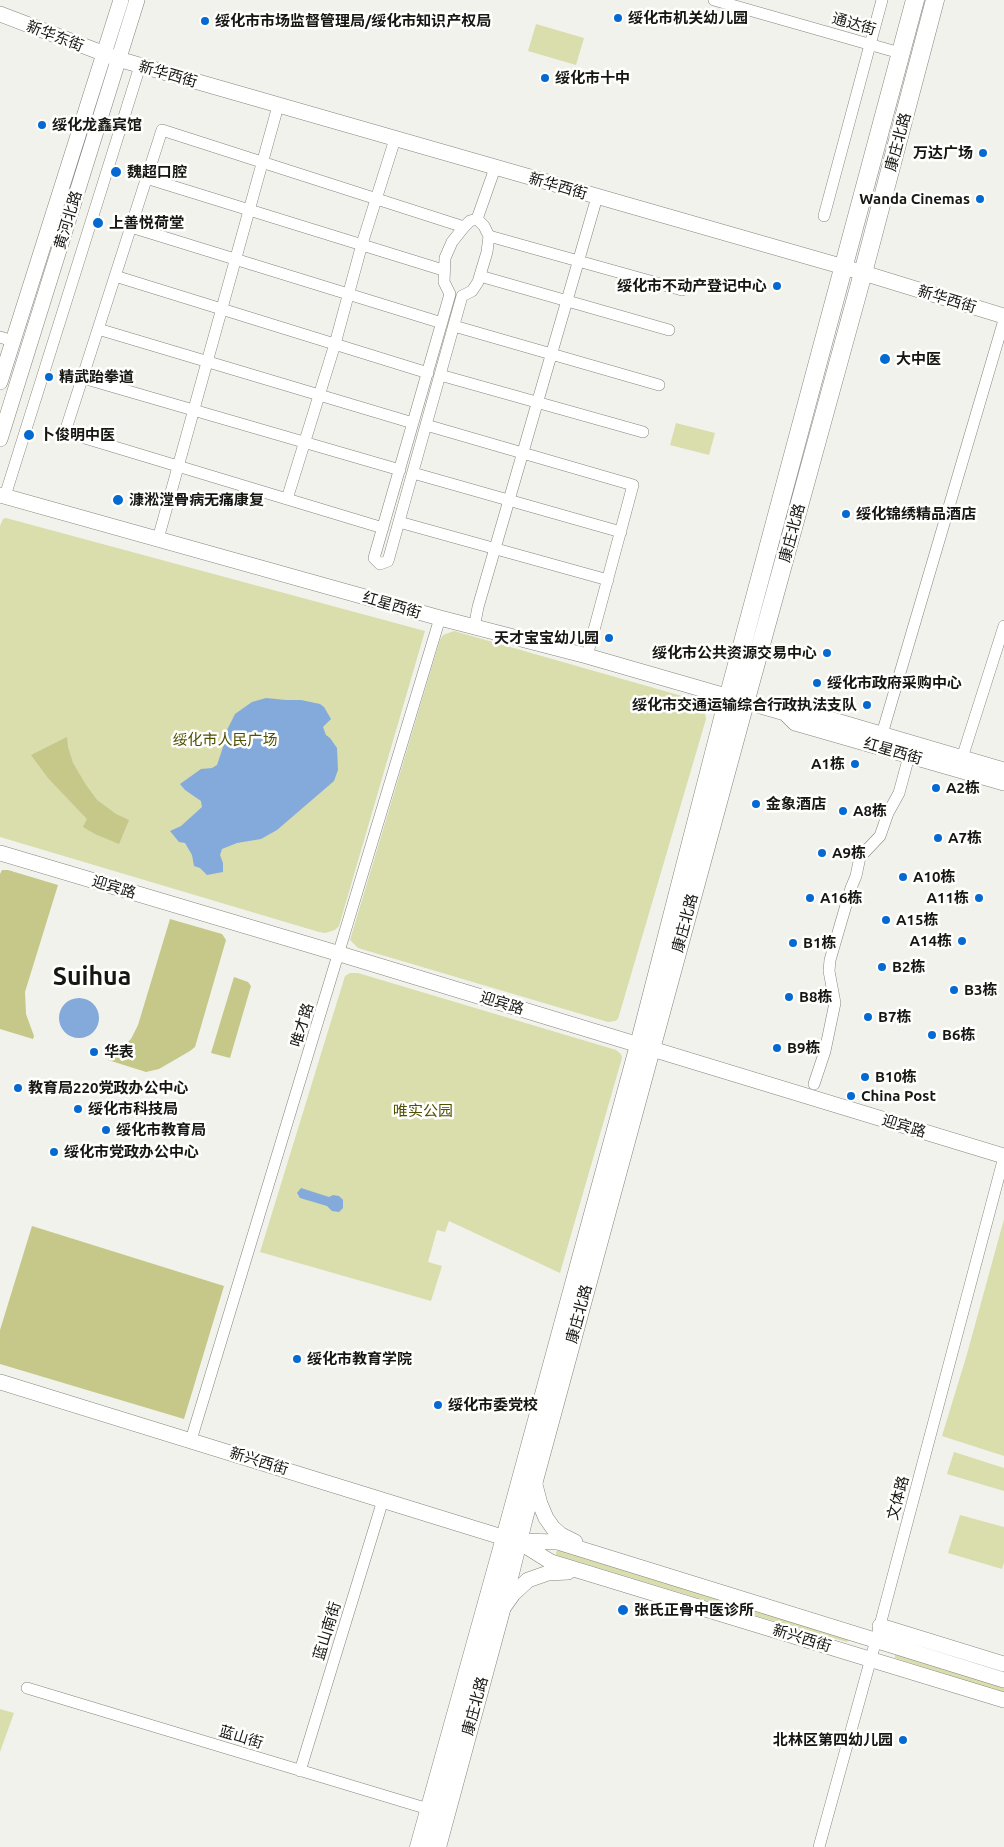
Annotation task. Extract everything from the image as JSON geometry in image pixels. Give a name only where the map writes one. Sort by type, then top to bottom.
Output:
[{"type":"highway","name":"康庄北路","points":[[419,1847],[512,1540],[645,1047],[737,699],[844,267],[915,0]]},
{"type":"highway","name":"康庄北路","points":[[737,699],[863,273],[935,0]]},
{"type":"highway","name":"康庄北路","points":[[438,1847],[500,1614],[512,1540],[534,1481],[645,1047]]},
{"type":"main road","name":"黄河北路","points":[[0,439],[111,57],[121,0]]},
{"type":"main road","name":"黄河北路","points":[[0,382],[6,339],[111,57],[137,0]]},
{"type":"main road","name":"新华东街","points":[[0,14],[111,57]]},
{"type":"main road","name":"新华西街","points":[[111,57],[844,267],[1004,316]]},
{"type":"main road","name":"红星西街","points":[[2,496],[474,628],[587,656],[785,713],[799,710],[882,734],[1004,783]]},
{"type":"main road","name":"红星西街","points":[[785,713],[795,724],[909,756],[1004,770]]},
{"type":"main road","name":"迎宾路","points":[[0,853],[340,954],[1004,1157]]},
{"type":"main road","name":"新兴西街","points":[[0,1382],[512,1540],[551,1562],[1004,1700]]},
{"type":"main road","points":[[534,1481],[546,1518],[561,1535],[576,1543],[615,1556],[638,1568]]},
{"type":"main road","name":"新兴西街","points":[[512,1540],[558,1542],[747,1602],[878,1633],[1004,1680]]},
{"type":"main road","points":[[500,1614],[507,1602],[520,1587],[533,1578],[548,1573],[566,1571],[611,1585],[633,1586]]},
{"type":"main road","points":[[742,1620],[747,1602]]},
{"type":"main road","points":[[878,1633],[1004,1664]]},
{"type":"street","name":"通达街","points":[[714,0],[900,53]]},
{"type":"street","points":[[824,216],[882,0]]},
{"type":"street","points":[[2,496],[140,66]]},
{"type":"street","points":[[158,539],[278,106]]},
{"type":"street","points":[[383,528],[65,432],[162,130],[464,227]]},
{"type":"street","points":[[287,499],[395,139]]},
{"type":"street","points":[[477,218],[489,236],[487,252],[480,276],[472,291],[462,296],[388,561],[380,564],[374,558],[450,294],[444,282],[445,258],[452,242],[470,221],[477,218],[495,168]]},
{"type":"street","points":[[146,178],[444,270]]},
{"type":"street","points":[[474,628],[478,607],[597,197]]},
{"type":"street","points":[[131,227],[442,323]]},
{"type":"street","points":[[489,236],[682,290]]},
{"type":"street","points":[[115,276],[428,373]]},
{"type":"street","points":[[480,276],[669,330]]},
{"type":"street","points":[[882,734],[1004,320]]},
{"type":"street","points":[[454,326],[659,386]]},
{"type":"street","points":[[98,329],[413,422]]},
{"type":"street","points":[[440,375],[643,432]]},
{"type":"street","points":[[83,378],[400,470]]},
{"type":"street","points":[[426,425],[633,485],[587,656]]},
{"type":"street","points":[[412,473],[621,532]]},
{"type":"street","points":[[399,522],[608,580]]},
{"type":"street","name":"唯才路","points":[[192,1440],[440,618]]},
{"type":"street","points":[[960,764],[1004,626]]},
{"type":"street","points":[[814,1084],[825,1051],[835,1002],[829,971],[830,960],[860,857],[880,836],[888,813],[899,793],[909,756]]},
{"type":"street","name":"文体路","points":[[819,1847],[878,1633],[1004,1157]]},
{"type":"street","name":"蓝山南街","points":[[300,1770],[383,1500]]},
{"type":"street","name":"蓝山街","points":[[27,1688],[446,1814]]},
{"type":"green space","points":[[536,24],[584,38],[576,65],[528,51]]},
{"type":"green space","points":[[676,423],[715,433],[709,455],[670,445]]},
{"type":"green space","name":"绥化市人民广场","points":[[6,518],[425,631],[339,926],[335,930],[325,933],[319,932],[0,837],[0,526],[3,519]]},
{"type":"green space","points":[[454,631],[696,700],[704,708],[706,719],[618,1019],[615,1021],[608,1022],[358,948],[350,940],[440,640],[443,635]]},
{"type":"green space","points":[[67,737],[73,763],[97,800],[116,814],[129,820],[119,844],[83,827],[87,819],[48,778],[31,755]]},
{"type":"green space","points":[[2,870],[8,870],[58,885],[25,992],[26,1014],[34,1036],[33,1039],[0,1029],[0,874]]},
{"type":"green space","points":[[170,919],[222,934],[226,940],[195,1047],[159,1069],[146,1072],[108,1060],[109,1057],[131,1039],[138,1025]]},
{"type":"green space","name":"唯实公园","points":[[350,973],[358,973],[616,1050],[621,1054],[622,1058],[560,1273],[449,1221],[445,1232],[437,1230],[428,1262],[442,1266],[431,1301],[260,1252],[345,976]]},
{"type":"green space","points":[[234,977],[248,982],[251,986],[230,1058],[211,1053]]},
{"type":"green space","points":[[1004,1219],[1004,1456],[942,1436],[967,1354]]},
{"type":"green space","points":[[32,1226],[224,1286],[184,1419],[0,1364],[0,1330]]},
{"type":"green space","points":[[954,1452],[1004,1468],[1004,1491],[947,1474]]},
{"type":"green space","points":[[960,1515],[1004,1527],[1004,1562],[1002,1569],[948,1553]]},
{"type":"green space","points":[[558,1550],[735,1604],[737,1608],[734,1609],[556,1555]]},
{"type":"green space","points":[[753,1610],[848,1637],[849,1640],[847,1642],[753,1615]]},
{"type":"green space","points":[[895,1653],[1004,1686],[1004,1693],[895,1658]]},
{"type":"green space","points":[[0,1709],[14,1713],[0,1752]]},
{"type":"water","points":[[266,698],[301,700],[320,704],[324,707],[331,719],[323,727],[326,735],[337,748],[338,770],[334,781],[277,830],[261,839],[237,843],[222,849],[220,855],[223,863],[223,872],[207,875],[200,868],[194,866],[192,855],[185,843],[179,842],[170,831],[181,826],[202,807],[201,801],[185,790],[180,784],[201,769],[212,768],[217,765],[227,730],[235,714],[252,702]]},
{"type":"water","points":[[83,998],[90,1001],[96,1007],[99,1018],[98,1026],[90,1035],[83,1038],[75,1038],[68,1035],[60,1026],[59,1014],[62,1007],[71,999]]},
{"type":"water","points":[[301,1188],[329,1197],[333,1195],[339,1196],[343,1200],[343,1208],[339,1212],[332,1211],[327,1206],[300,1198],[297,1193]]},
{"type":"place","name":"绥化市机关幼儿园","points":[[618,18]]},
{"type":"place","name":"绥化市市场监督管理局/绥化市知识产权局","points":[[205,21]]},
{"type":"place","name":"绥化市十中","points":[[545,78]]},
{"type":"place","name":"绥化龙鑫宾馆","points":[[42,125]]},
{"type":"place","name":"万达广场","points":[[983,153]]},
{"type":"place","name":"魏超口腔","points":[[116,172]]},
{"type":"place","name":"Wanda Cinemas","points":[[980,199]]},
{"type":"place","name":"上善悦荷堂","points":[[98,223]]},
{"type":"place","name":"绥化市不动产登记中心","points":[[777,286]]},
{"type":"place","name":"大中医","points":[[885,359]]},
{"type":"place","name":"精武跆拳道","points":[[49,377]]},
{"type":"place","name":"卜俊明中医","points":[[29,435]]},
{"type":"place","name":"漮淞漟骨病无痛康复","points":[[118,500]]},
{"type":"place","name":"绥化锦绣精品酒店","points":[[846,514]]},
{"type":"place","name":"天才宝宝幼儿园","points":[[609,638]]},
{"type":"place","name":"绥化市公共资源交易中心","points":[[827,653]]},
{"type":"place","name":"绥化市政府采购中心","points":[[817,683]]},
{"type":"place","name":"绥化市交通运输综合行政执法支队","points":[[867,705]]},
{"type":"place","name":"A1栋","points":[[855,764]]},
{"type":"place","name":"A2栋","points":[[936,788]]},
{"type":"place","name":"金象酒店","points":[[756,804]]},
{"type":"place","name":"A8栋","points":[[843,811]]},
{"type":"place","name":"A7栋","points":[[938,838]]},
{"type":"place","name":"A9栋","points":[[822,853]]},
{"type":"place","name":"A10栋","points":[[903,877]]},
{"type":"place","name":"A16栋","points":[[810,898]]},
{"type":"place","name":"A11栋","points":[[979,898]]},
{"type":"place","name":"A15栋","points":[[886,920]]},
{"type":"place","name":"A14栋","points":[[962,941]]},
{"type":"place","name":"B1栋","points":[[793,943]]},
{"type":"place","name":"B2栋","points":[[882,967]]},
{"type":"place","name":"B3栋","points":[[954,990]]},
{"type":"place","name":"B8栋","points":[[789,997]]},
{"type":"place","name":"B7栋","points":[[868,1017]]},
{"type":"place","name":"B6栋","points":[[932,1035]]},
{"type":"place","name":"B9栋","points":[[777,1048]]},
{"type":"place","name":"华表","points":[[94,1052]]},
{"type":"place","name":"B10栋","points":[[865,1077]]},
{"type":"place","name":"教育局220党政办公中心","points":[[18,1088]]},
{"type":"place","name":"China Post","points":[[851,1096]]},
{"type":"place","name":"绥化市科技局","points":[[78,1109]]},
{"type":"place","name":"绥化市教育局","points":[[106,1130]]},
{"type":"place","name":"绥化市党政办公中心","points":[[54,1152]]},
{"type":"place","name":"绥化市教育学院","points":[[297,1359]]},
{"type":"place","name":"绥化市委党校","points":[[438,1405]]},
{"type":"place","name":"张氏正骨中医诊所","points":[[623,1610]]},
{"type":"place","name":"北林区第四幼儿园","points":[[903,1740]]},
{"type":"district","name":"Suihua","points":[[92,977]]}]
